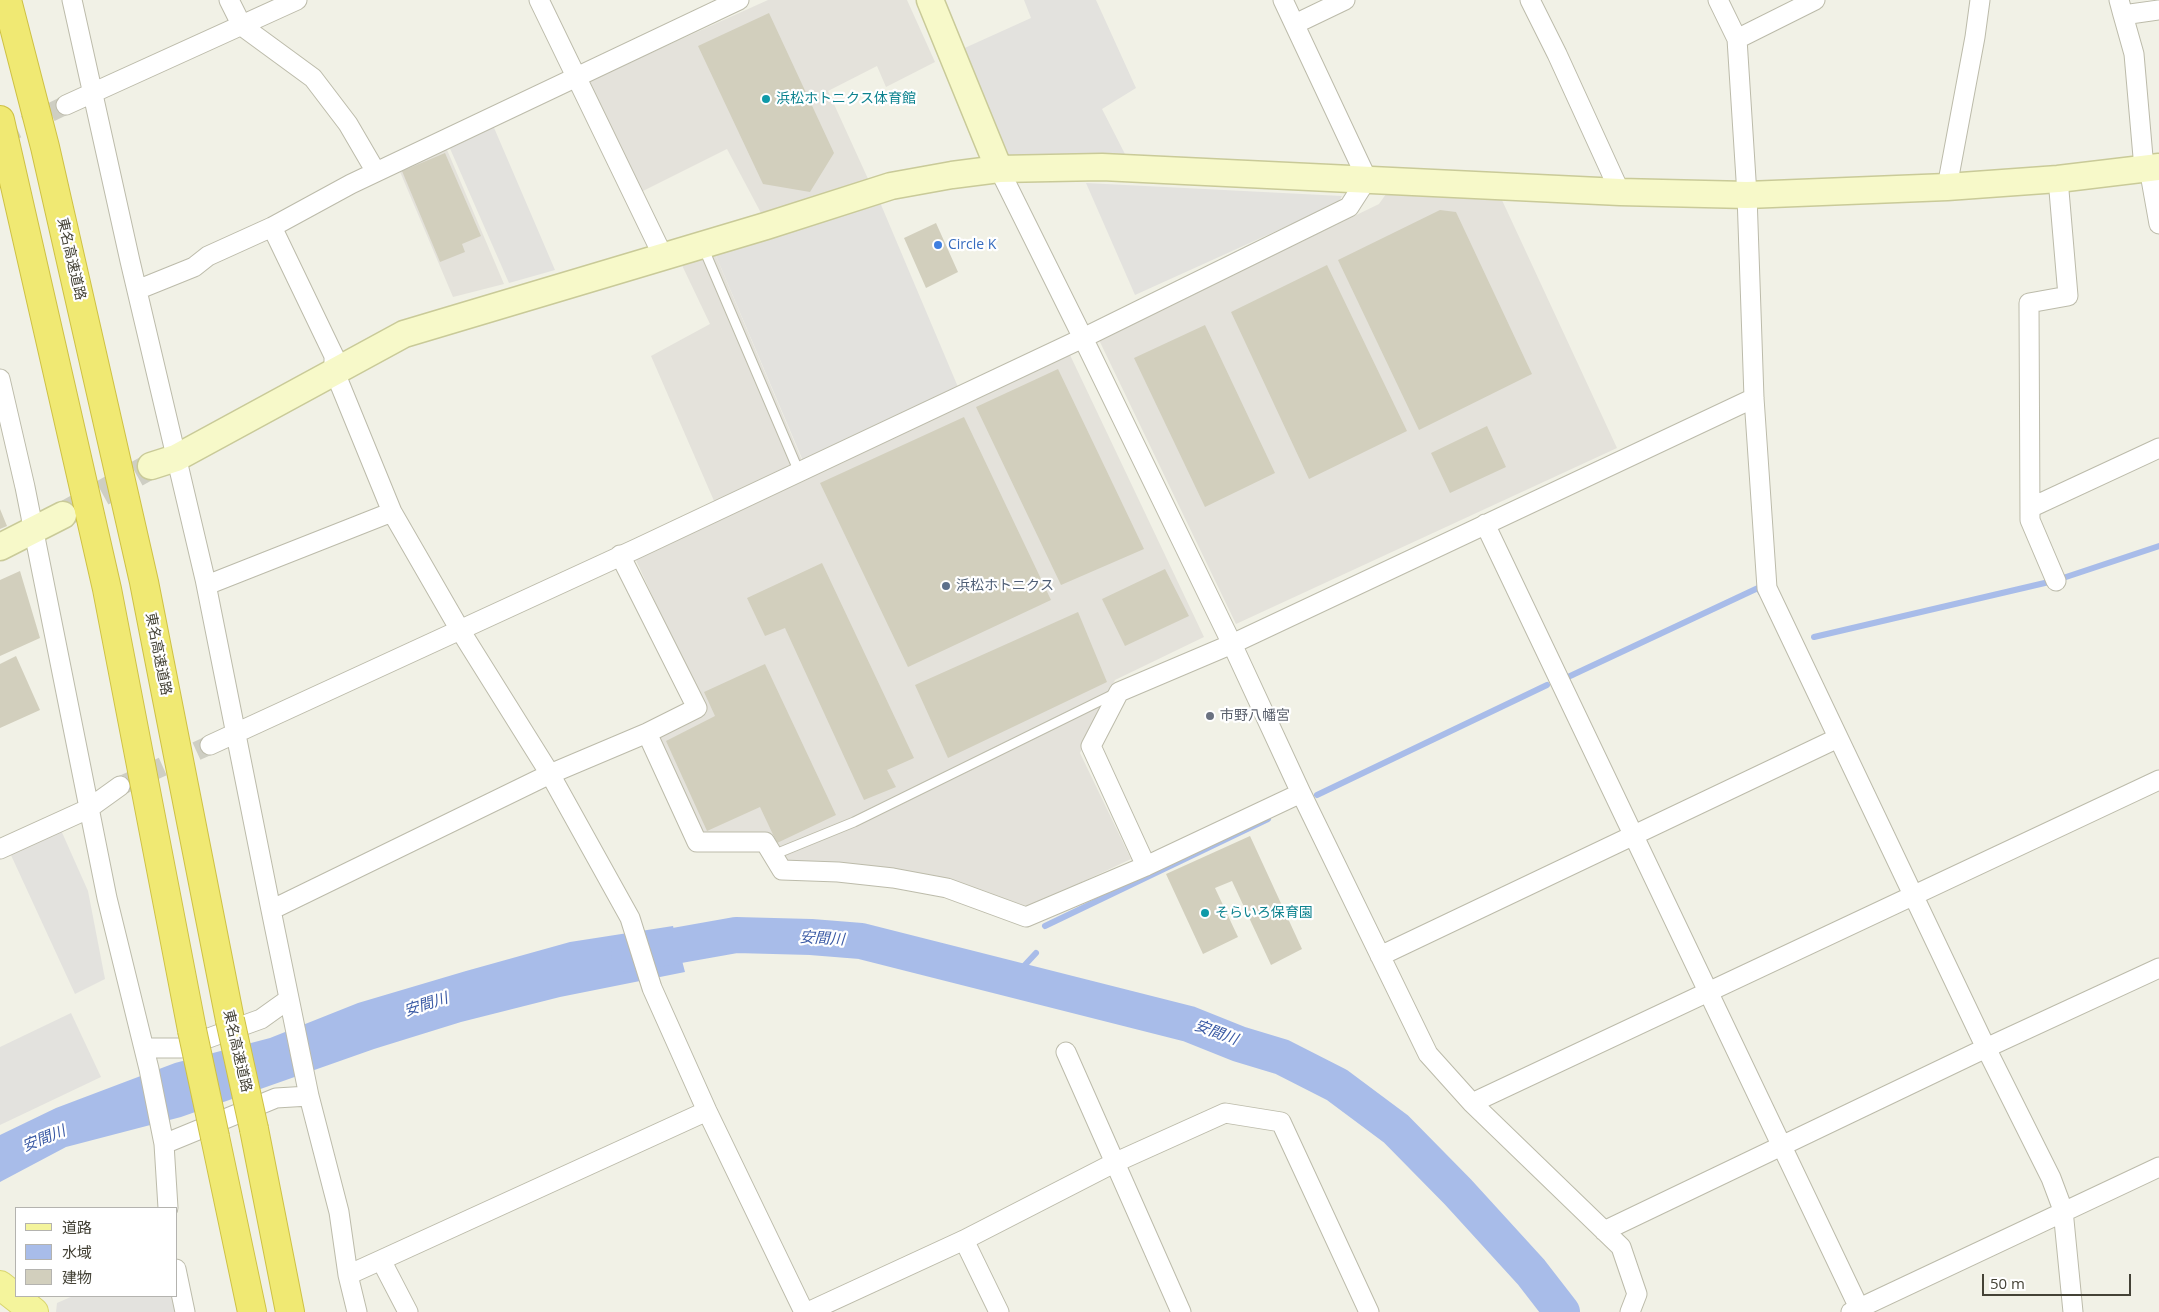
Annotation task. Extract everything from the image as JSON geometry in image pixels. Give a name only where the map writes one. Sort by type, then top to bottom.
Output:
[{"type":"highway","name":"東名高速道路","points":[[8,0],[45,147],[144,582],[230,1020],[254,1128],[290,1312]]},
{"type":"highway","points":[[0,120],[107,589],[192,1030],[252,1312]]},
{"type":"main road","points":[[0,1285],[15,1297]]},
{"type":"main road","points":[[15,1297],[34,1312]]},
{"type":"street","points":[[72,0],[206,585],[270,910],[309,1093],[339,1212],[348,1274],[356,1312]]},
{"type":"street","points":[[229,0],[242,26],[312,78],[348,124],[376,172]]},
{"type":"street","points":[[66,105],[297,0]]},
{"type":"street","points":[[540,0],[662,256]]},
{"type":"street","points":[[137,290],[194,267],[208,256],[272,227],[351,184],[740,0]]},
{"type":"street","points":[[930,0],[999,169],[1084,338],[1232,644],[1301,794],[1428,1054],[1472,1103],[1621,1247],[1637,1294],[1632,1307]]},
{"type":"street","points":[[1283,0],[1368,179]]},
{"type":"street","points":[[1294,24],[1346,0]]},
{"type":"street","points":[[1530,0],[1557,54],[1620,192]]},
{"type":"street","points":[[1718,0],[1737,39],[1747,195],[1754,398],[1767,588],[1986,1048],[2051,1178],[2063,1210],[2073,1312]]},
{"type":"street","points":[[1737,39],[1815,0]]},
{"type":"street","points":[[1947,187],[1975,38],[1980,0]]},
{"type":"street","points":[[2159,10],[2121,8],[2134,54],[2143,156],[2154,167],[2159,224]]},
{"type":"street","points":[[151,466],[176,458],[334,370],[404,334],[766,226],[891,186],[952,175],[999,169],[1102,167],[1620,192],[1747,195],[1947,187],[2058,179],[2154,167]]},
{"type":"street","points":[[210,745],[1084,338],[1349,207],[1368,179]]},
{"type":"street","points":[[2056,581],[2030,520],[2029,303],[2068,296],[2058,179]]},
{"type":"street","points":[[272,227],[334,356],[334,370],[392,512],[460,630],[550,774],[631,922],[652,988],[707,1111],[804,1312]]},
{"type":"street","points":[[0,379],[25,487],[107,898],[150,1069],[162,1139],[168,1207]]},
{"type":"street","points":[[1146,866],[1091,746],[1119,692],[1232,644],[1754,398]]},
{"type":"street","points":[[0,434],[25,487]]},
{"type":"street","points":[[2030,508],[2159,448]]},
{"type":"street","points":[[206,585],[392,512]]},
{"type":"street","points":[[0,547],[62,515]]},
{"type":"street","points":[[1484,524],[1708,993],[1857,1311],[2063,1210],[2159,1167]]},
{"type":"street","points":[[270,910],[550,774],[697,708],[620,555]]},
{"type":"street","points":[[647,732],[697,842],[765,842],[782,870],[847,873],[893,878],[947,888],[1026,917],[1146,866],[1301,794]]},
{"type":"street","points":[[1380,956],[1838,738]]},
{"type":"street","points":[[1472,1103],[2159,780]]},
{"type":"street","points":[[0,849],[88,809],[120,786]]},
{"type":"street","points":[[1604,1231],[1986,1048],[2159,968]]},
{"type":"street","points":[[144,1048],[181,1048],[291,1007]]},
{"type":"street","points":[[1066,1052],[1181,1312]]},
{"type":"street","points":[[162,1139],[276,1098],[309,1093]]},
{"type":"street","points":[[348,1274],[707,1111]]},
{"type":"street","points":[[808,1312],[964,1240],[1114,1163],[1225,1113],[1281,1122],[1369,1312]]},
{"type":"street","points":[[964,1240],[999,1312]]},
{"type":"street","points":[[381,1260],[408,1312]]},
{"type":"street","points":[[178,1278],[185,1312]]},
{"type":"lane","points":[[702,244],[799,472]]},
{"type":"lane","points":[[773,855],[854,822],[1119,692]]},
{"type":"shaded area","points":[[768,0],[907,0],[935,62],[886,87],[877,66],[828,91],[869,181],[761,213],[727,149],[637,194],[586,82]]},
{"type":"shaded area","points":[[1024,0],[1096,0],[1136,88],[1102,109],[1126,156],[1021,161],[1007,155],[958,51],[1031,18]]},
{"type":"shaded area","points":[[492,123],[555,270],[509,283],[448,144]]},
{"type":"shaded area","points":[[445,145],[504,284],[453,297],[398,167]]},
{"type":"shaded area","points":[[1086,183],[1342,196],[1338,203],[1135,295]]},
{"type":"shaded area","points":[[1386,194],[1501,198],[1617,448],[1236,624],[1099,340],[1379,204]]},
{"type":"shaded area","points":[[879,200],[958,387],[803,461],[713,249]]},
{"type":"shaded area","points":[[713,249],[809,477],[1070,355],[1204,637],[1115,680],[1080,753],[1131,859],[1029,907],[951,880],[785,863],[768,832],[703,835],[656,736],[704,710],[635,558],[721,517],[651,356],[710,324],[679,259]]},
{"type":"shaded area","points":[[60,828],[88,891],[105,979],[75,994],[10,853]]},
{"type":"shaded area","points":[[71,1013],[101,1077],[0,1125],[0,1047]]},
{"type":"shaded area","points":[[71,1297],[173,1297],[177,1312],[56,1312],[57,1303]]},
{"type":"water","points":[[673,926],[685,972],[560,997],[461,1022],[374,1049],[181,1117],[66,1147],[0,1182],[0,1135],[56,1108],[175,1063],[270,1038],[358,1003],[466,971],[570,942]]},
{"type":"building","name":"浜松ホトニクス体育館","points":[[769,13],[834,153],[810,192],[763,184],[698,46]]},
{"type":"building","points":[[445,153],[481,236],[462,244],[465,252],[440,262],[402,171]]},
{"type":"building","points":[[1440,210],[1456,212],[1532,374],[1419,430],[1338,260]]},
{"type":"building","points":[[936,223],[958,272],[926,288],[904,238]]},
{"type":"building","points":[[1327,265],[1407,431],[1309,479],[1231,312]]},
{"type":"building","points":[[1205,325],[1275,473],[1205,507],[1134,358]]},
{"type":"building","points":[[1058,369],[1144,549],[1061,585],[976,407]]},
{"type":"building","points":[[964,417],[1051,600],[908,667],[820,483]]},
{"type":"building","points":[[1487,426],[1506,467],[1450,493],[1431,453]]},
{"type":"building","points":[[0,509],[7,526],[0,529]]},
{"type":"building","points":[[822,563],[914,758],[887,770],[896,787],[864,800],[785,628],[765,636],[747,598]]},
{"type":"building","points":[[1165,569],[1189,616],[1125,646],[1102,599]]},
{"type":"building","points":[[20,571],[40,638],[0,656],[0,580]]},
{"type":"building","points":[[1078,612],[1107,682],[948,758],[915,685]]},
{"type":"building","points":[[16,656],[40,710],[0,728],[0,664]]},
{"type":"building","points":[[765,664],[836,815],[777,843],[760,807],[707,831],[666,741],[715,716],[704,692]]},
{"type":"building","name":"そらいろ保育園","points":[[1250,836],[1302,949],[1271,965],[1232,881],[1215,888],[1238,937],[1203,954],[1166,874]]},
{"type":"waterway","points":[[2063,578],[2159,546]]},
{"type":"waterway","points":[[1814,637],[2049,582]]},
{"type":"waterway","points":[[1568,677],[1758,588],[1761,593]]},
{"type":"waterway","points":[[1317,795],[1547,685]]},
{"type":"waterway","points":[[1045,926],[1268,819]]},
{"type":"waterway","name":"安間川","points":[[629,954],[736,935],[811,937],[861,941],[1189,1024],[1239,1044],[1282,1057],[1337,1085],[1396,1129],[1458,1192],[1531,1272],[1562,1312]]},
{"type":"waterway","points":[[1011,980],[1036,953]]},
{"type":"tunnel","points":[[0,137],[66,105]]},
{"type":"tunnel","points":[[68,512],[151,466]]},
{"type":"tunnel","points":[[120,786],[210,745]]},
{"type":"place","name":"浜松ホトニクス体育館","points":[[766,99]]},
{"type":"place","name":"Circle K","points":[[938,245]]},
{"type":"place","name":"浜松ホトニクス","points":[[946,586]]},
{"type":"place","name":"市野八幡宮","points":[[1210,716]]},
{"type":"place","name":"そらいろ保育園","points":[[1205,913]]}]
